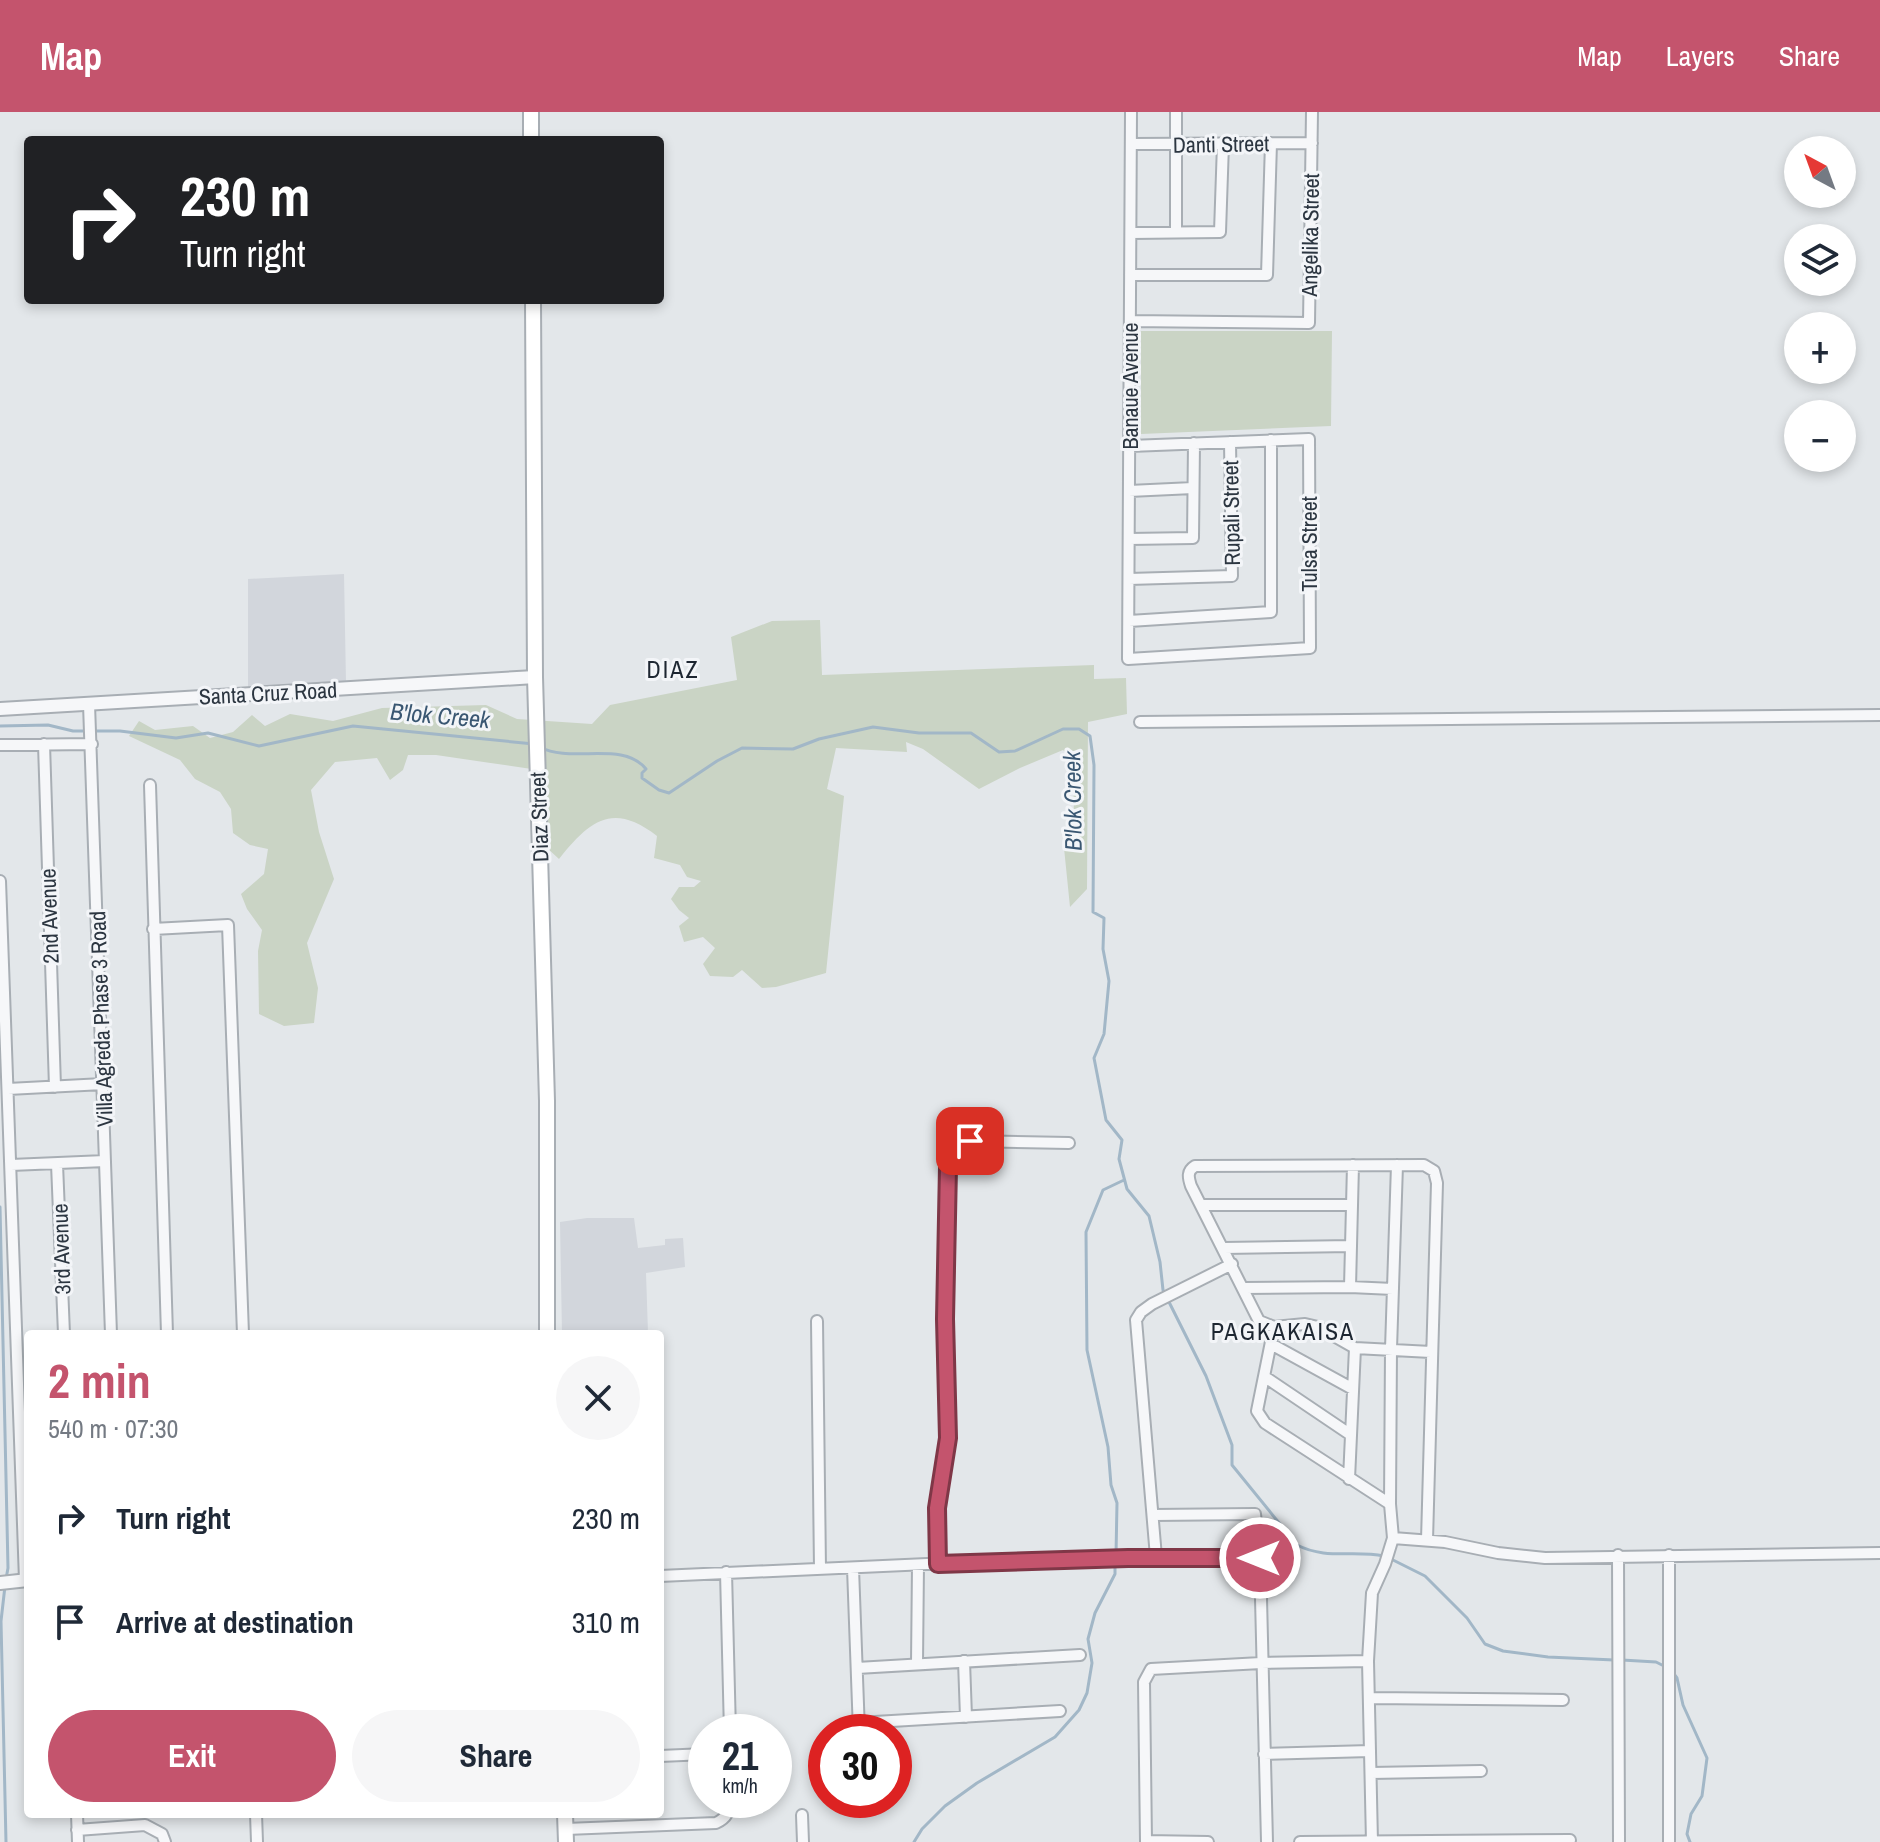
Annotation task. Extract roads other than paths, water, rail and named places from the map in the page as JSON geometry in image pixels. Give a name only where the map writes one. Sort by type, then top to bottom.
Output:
[{"type":"main road","points":[[531,112],[531,136]]},
{"type":"main road","name":"Diaz Street","points":[[533,304],[535,677],[547,1101],[547,1330]]},
{"type":"street","name":"Banaue Avenue","points":[[1128,659],[1131,112]]},
{"type":"street","points":[[1176,112],[1176,232]]},
{"type":"street","name":"Angelika Street","points":[[1130,321],[1309,323],[1312,112]]},
{"type":"street","points":[[1130,275],[1267,275],[1271,143]]},
{"type":"street","name":"Danti Street","points":[[1131,144],[1312,143]]},
{"type":"street","points":[[1131,233],[1220,232],[1223,144]]},
{"type":"street","name":"Tulsa Street","points":[[1128,659],[1310,648],[1309,439],[1130,446]]},
{"type":"street","points":[[1129,621],[1271,612],[1271,440]]},
{"type":"street","name":"Rupali Street","points":[[1129,579],[1232,576],[1230,442]]},
{"type":"street","points":[[1129,539],[1193,538],[1194,443]]},
{"type":"street","points":[[1129,491],[1193,488]]},
{"type":"street","name":"Santa Cruz Road","points":[[0,709],[535,677]]},
{"type":"street","name":"Villa Agreda Phase 3 Road","points":[[89,704],[111,1330]]},
{"type":"street","points":[[1140,722],[1880,715]]},
{"type":"street","points":[[0,745],[44,744],[91,735]]},
{"type":"street","name":"2nd Avenue","points":[[44,744],[55,1087]]},
{"type":"street","points":[[150,785],[167,1330]]},
{"type":"street","points":[[0,881],[8,1089],[6,1158],[22,1356],[24,1468]]},
{"type":"street","points":[[153,929],[228,925],[243,1330]]},
{"type":"street","points":[[8,1089],[103,1084]]},
{"type":"street","points":[[938,1564],[937,1508],[948,1438],[945,1319],[950,1160],[960,1144],[970,1141],[1069,1143]]},
{"type":"street","points":[[6,1158],[57,1164],[105,1161]]},
{"type":"street","name":"3rd Avenue","points":[[57,1164],[64,1330]]},
{"type":"street","points":[[1350,1287],[1353,1165]]},
{"type":"street","points":[[1372,1841],[1368,1661],[1372,1593],[1393,1538],[1390,1504],[1391,1349],[1397,1165]]},
{"type":"street","points":[[1427,1540],[1436,1176],[1430,1167],[1424,1165],[1195,1166],[1191,1169],[1188,1176],[1244,1288],[1255,1318],[1274,1327],[1305,1324],[1318,1327],[1355,1348],[1431,1352]]},
{"type":"street","points":[[1202,1205],[1351,1205]]},
{"type":"street","points":[[1224,1248],[1351,1246]]},
{"type":"street","points":[[1156,1557],[1136,1320],[1146,1307],[1232,1264]]},
{"type":"street","points":[[1244,1288],[1393,1289]]},
{"type":"street","points":[[817,1321],[820,1569]]},
{"type":"street","points":[[1274,1327],[1257,1411],[1262,1420],[1390,1504]]},
{"type":"street","points":[[1271,1344],[1353,1389]]},
{"type":"street","points":[[1349,1479],[1355,1348]]},
{"type":"street","points":[[1265,1377],[1351,1435]]},
{"type":"street","points":[[1153,1515],[1255,1514],[1260,1558],[1267,1842]]},
{"type":"street","points":[[1393,1538],[1427,1540],[1522,1557],[1880,1553]]},
{"type":"street","points":[[1618,1555],[1619,1842]]},
{"type":"street","points":[[1669,1555],[1669,1842]]},
{"type":"street","points":[[664,1576],[1156,1557],[1260,1558]]},
{"type":"street","points":[[917,1663],[918,1565]]},
{"type":"street","points":[[853,1568],[859,1714]]},
{"type":"street","points":[[726,1572],[730,1714]]},
{"type":"street","points":[[857,1668],[1080,1655]]},
{"type":"street","points":[[964,1661],[966,1717]]},
{"type":"street","points":[[1208,1842],[1146,1842],[1144,1682],[1147,1672],[1157,1667],[1368,1661]]},
{"type":"street","points":[[1371,1698],[1563,1700]]},
{"type":"street","points":[[912,1722],[1060,1711]]},
{"type":"street","points":[[1264,1754],[1370,1751]]},
{"type":"street","points":[[664,1756],[688,1755]]},
{"type":"street","points":[[1371,1773],[1481,1771]]},
{"type":"street","points":[[802,1815],[803,1842]]},
{"type":"street","points":[[256,1818],[257,1842]]},
{"type":"street","points":[[566,1828],[716,1823],[725,1818]]},
{"type":"street","points":[[77,1836],[145,1825],[162,1834],[165,1842]]},
{"type":"street","points":[[1300,1842],[1570,1840]]},
{"type":"waterway","name":"B'lok Creek","points":[[0,726],[48,725],[73,731],[120,731],[176,738],[208,733],[259,746],[353,726],[534,744]]},
{"type":"waterway","name":"B'lok Creek","points":[[540,747],[566,754],[611,754],[636,760],[646,769],[642,778],[669,793],[742,748],[793,749],[819,739],[873,727],[919,733],[971,733],[999,752],[1015,751],[1063,729],[1079,729],[1090,736],[1094,765],[1093,912],[1104,918],[1103,949],[1109,981],[1104,1034],[1094,1058],[1106,1120],[1122,1140],[1119,1159],[1127,1189],[1149,1216],[1163,1290],[1206,1376],[1232,1445],[1232,1465],[1297,1545],[1319,1552],[1384,1556]]},
{"type":"waterway","points":[[1116,1555],[1117,1503],[1111,1485],[1108,1447],[1087,1350],[1086,1232],[1103,1190],[1124,1180]]},
{"type":"waterway","points":[[0,1207],[6,1579]]},
{"type":"waterway","name":"B'lok Creek","points":[[1391,1559],[1425,1576],[1467,1618],[1485,1644],[1503,1651],[1548,1657],[1614,1660]]},
{"type":"waterway","points":[[914,1842],[922,1829],[945,1806],[977,1783],[1055,1737],[1079,1710],[1087,1693],[1092,1663],[1088,1639],[1095,1613],[1115,1574],[1115,1565]]},
{"type":"waterway","points":[[5,1586],[1,1621],[6,1842]]},
{"type":"waterway","name":"B'lok Creek","points":[[1622,1660],[1656,1662],[1664,1666]]},
{"type":"waterway","name":"B'lok Creek","points":[[1674,1674],[1683,1705],[1707,1758],[1702,1796],[1691,1814],[1687,1834],[1690,1842]]},
{"type":"district","name":"DIAZ","points":[[673,670]]},
{"type":"district","name":"PAGKAKAISA","points":[[1283,1332]]}]
